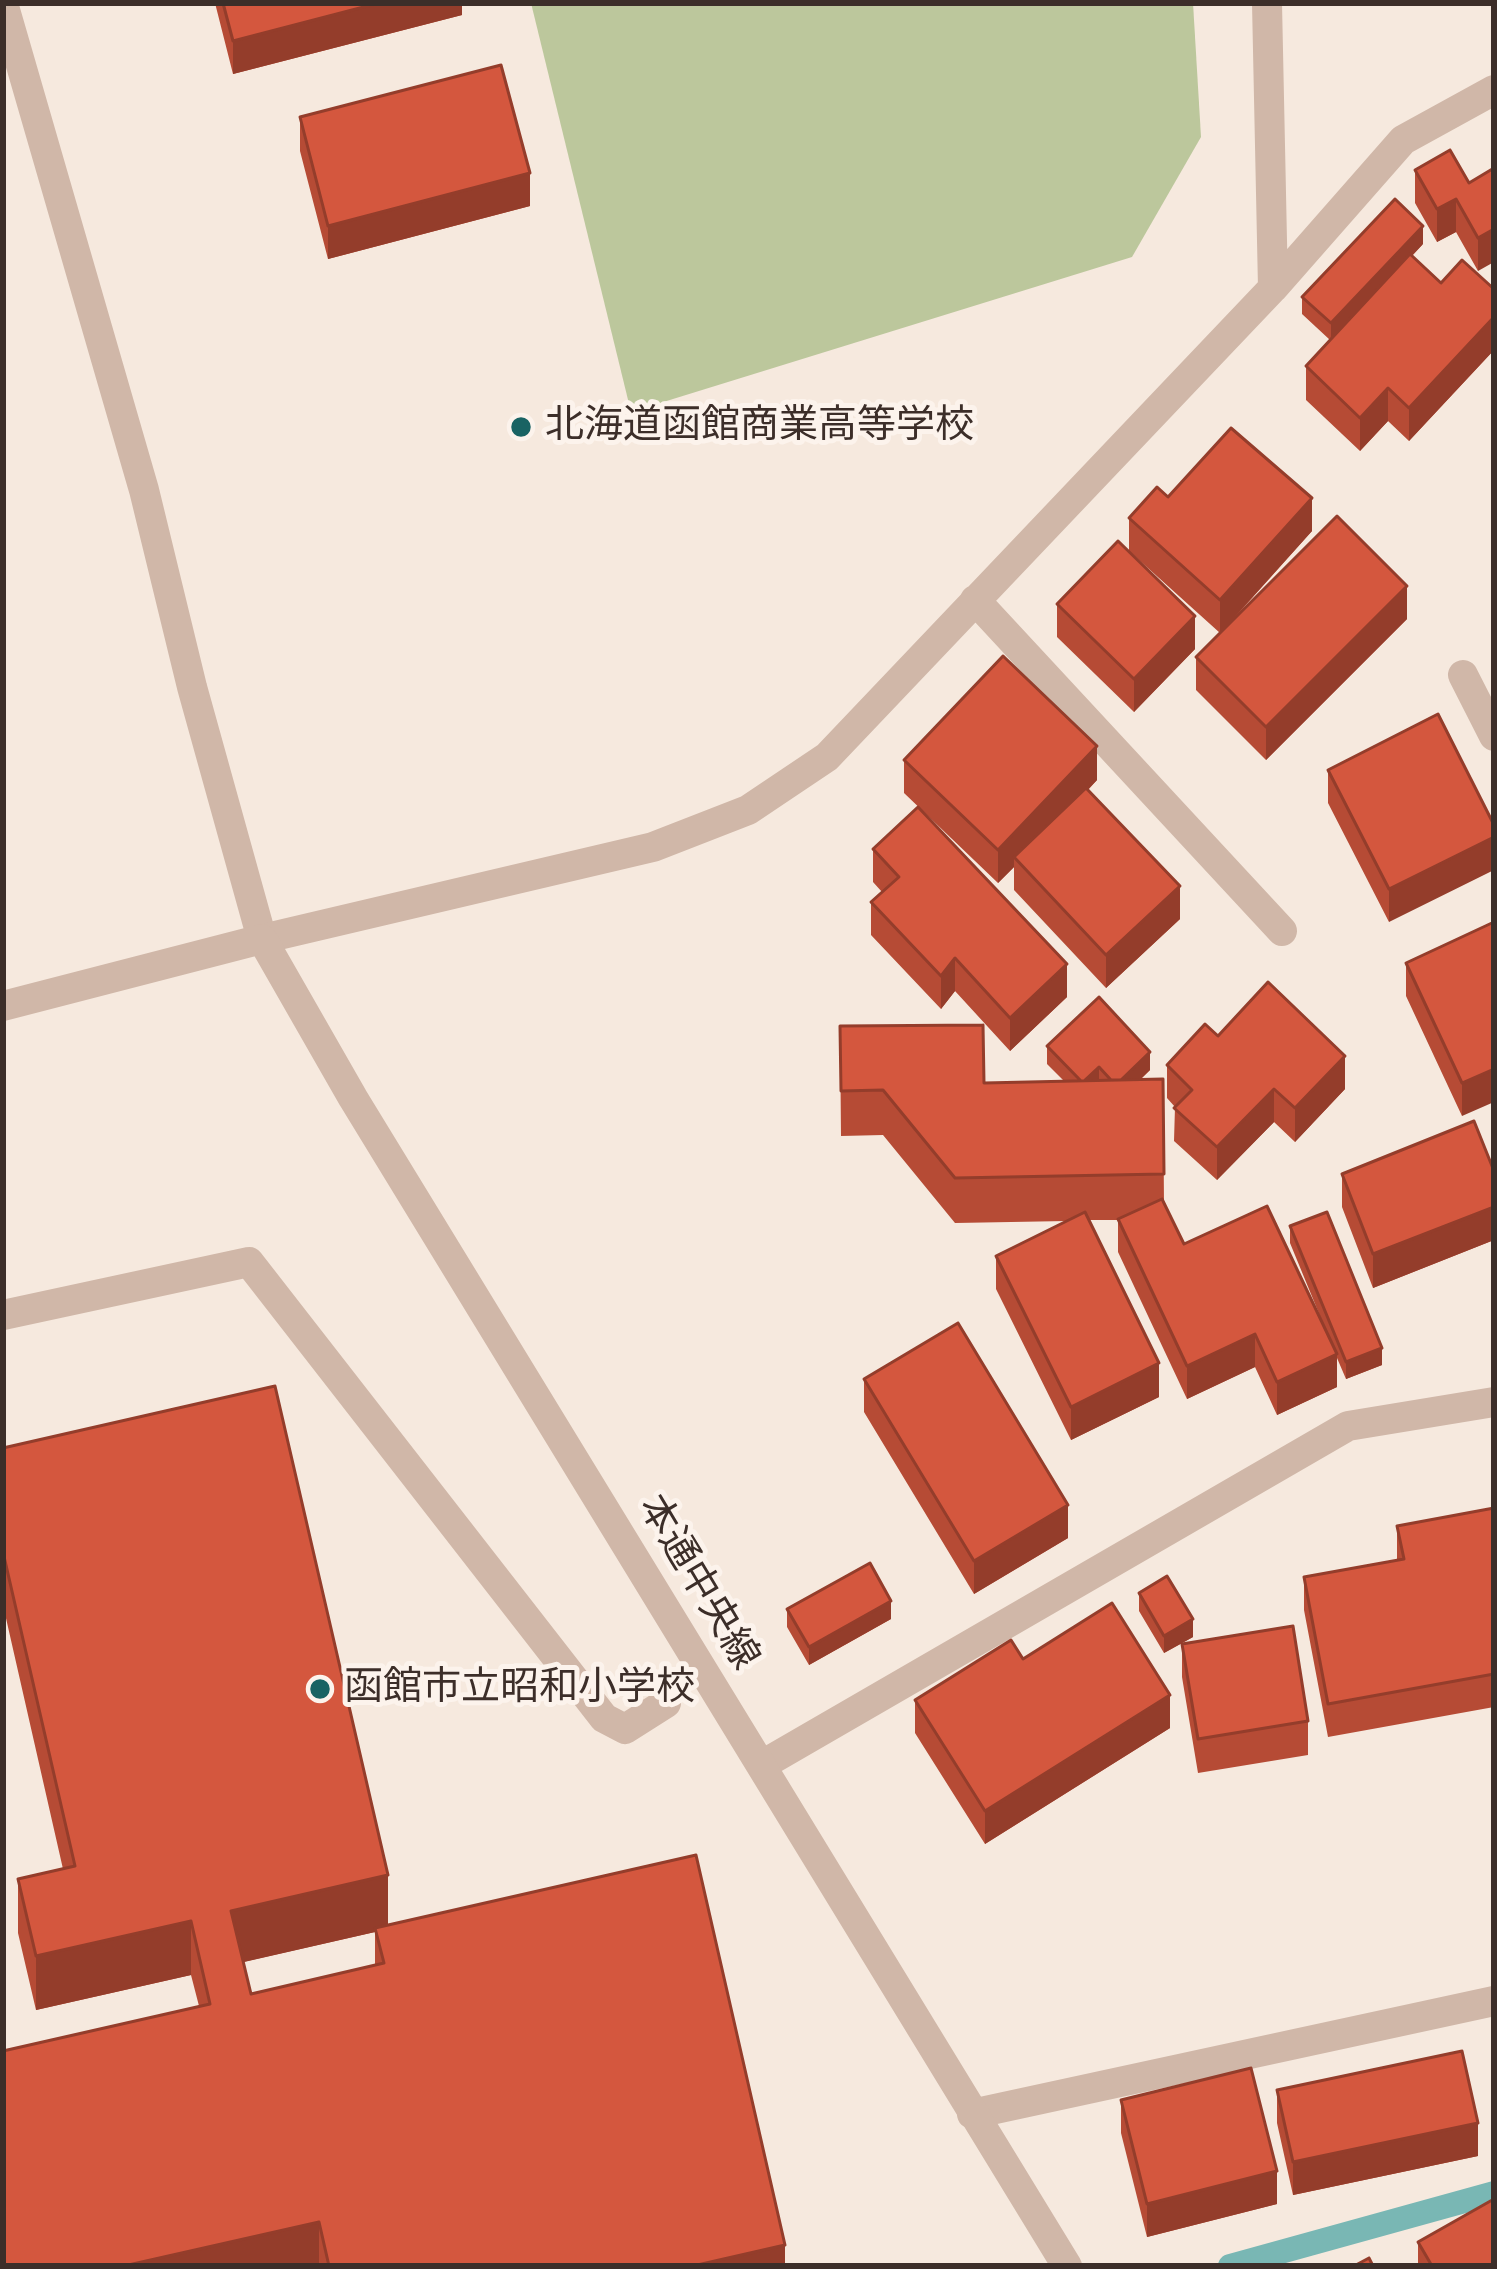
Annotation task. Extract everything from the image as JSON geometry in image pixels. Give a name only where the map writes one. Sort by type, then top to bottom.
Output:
[{"type":"street","points":[[1267,3],[1273,288]]},
{"type":"street","name":"本通中央線","points":[[13,8],[262,939],[353,1098],[1066,2266]]},
{"type":"street","points":[[3,1006],[653,847],[748,810],[827,757],[1273,288],[1402,140],[1494,90]]},
{"type":"street","points":[[975,600],[1282,931]]},
{"type":"street","points":[[1463,675],[1494,736]]},
{"type":"street","points":[[3,1315],[249,1262],[604,1718],[626,1729],[666,1703]]},
{"type":"street","points":[[761,1765],[1348,1426],[1494,1402]]},
{"type":"street","points":[[971,2114],[1494,2001]]},
{"type":"green space","points":[[531,3],[1193,3],[1201,137],[1132,257],[631,412]]},
{"type":"building","points":[[223,3],[379,3],[233,41]]},
{"type":"building","points":[[501,65],[530,173],[328,226],[300,117]]},
{"type":"building","points":[[1450,150],[1469,183],[1494,168],[1494,229],[1478,238],[1456,199],[1437,209],[1415,170]]},
{"type":"building","points":[[1395,199],[1423,226],[1331,323],[1302,297]]},
{"type":"building","points":[[1410,254],[1441,283],[1462,260],[1494,289],[1494,317],[1409,408],[1388,388],[1360,418],[1306,366]]},
{"type":"building","points":[[1231,428],[1312,498],[1220,600],[1129,518],[1157,487],[1168,497]]},
{"type":"building","points":[[1337,516],[1407,586],[1266,727],[1196,657]]},
{"type":"building","points":[[1118,541],[1195,616],[1134,679],[1057,604]]},
{"type":"building","points":[[1003,656],[1097,746],[998,850],[904,760]]},
{"type":"building","points":[[1438,714],[1494,825],[1494,837],[1389,889],[1328,770]]},
{"type":"building","points":[[1086,788],[1180,886],[1106,955],[1014,857]]},
{"type":"building","points":[[918,807],[1067,964],[1010,1018],[955,958],[941,976],[871,902],[899,877],[873,849]]},
{"type":"building","points":[[1494,922],[1494,1069],[1462,1083],[1406,963]]},
{"type":"building","points":[[1268,982],[1345,1056],[1295,1108],[1274,1089],[1217,1147],[1174,1108],[1192,1090],[1167,1065],[1205,1024],[1218,1036]]},
{"type":"building","points":[[1099,997],[1150,1052],[1121,1080],[1111,1080],[1099,1067],[1081,1081],[1047,1046]]},
{"type":"building","points":[[983,1025],[984,1083],[1163,1079],[1164,1174],[955,1178],[883,1090],[841,1091],[840,1026]]},
{"type":"building","points":[[1474,1121],[1494,1171],[1494,1207],[1373,1254],[1342,1174]]},
{"type":"building","points":[[1162,1199],[1184,1244],[1267,1206],[1337,1354],[1277,1382],[1255,1334],[1187,1366],[1118,1219]]},
{"type":"building","points":[[1085,1212],[1159,1363],[1071,1407],[996,1256]]},
{"type":"building","points":[[1327,1212],[1382,1348],[1346,1362],[1290,1226]]},
{"type":"building","points":[[958,1323],[1068,1505],[974,1561],[864,1379]]},
{"type":"building","points":[[275,1386],[388,1875],[231,1911],[251,1994],[384,1963],[375,1928],[696,1855],[785,2245],[693,2266],[329,2266],[319,2222],[124,2266],[3,2266],[3,2051],[210,2004],[191,1921],[36,1956],[18,1879],[75,1866],[3,1552],[3,1448]]},
{"type":"building","points":[[1494,1508],[1494,1674],[1328,1704],[1304,1577],[1404,1559],[1397,1526]]},
{"type":"building","points":[[870,1563],[891,1601],[809,1647],[787,1609]]},
{"type":"building","points":[[1167,1576],[1193,1619],[1164,1636],[1139,1593]]},
{"type":"building","points":[[1112,1603],[1170,1695],[985,1811],[915,1700],[1011,1640],[1023,1659]]},
{"type":"building","points":[[1293,1626],[1308,1721],[1198,1739],[1182,1644]]},
{"type":"building","points":[[1462,2051],[1478,2123],[1293,2162],[1277,2090]]},
{"type":"building","points":[[1251,2068],[1277,2171],[1147,2204],[1121,2100]]},
{"type":"building","points":[[1494,2199],[1494,2266],[1432,2266],[1418,2242]]},
{"type":"waterway","points":[[1230,2266],[1494,2193]]},
{"type":"place","name":"北海道函館商業高等学校","points":[[521,427]]},
{"type":"place","name":"函館市立昭和小学校","points":[[320,1689]]}]
